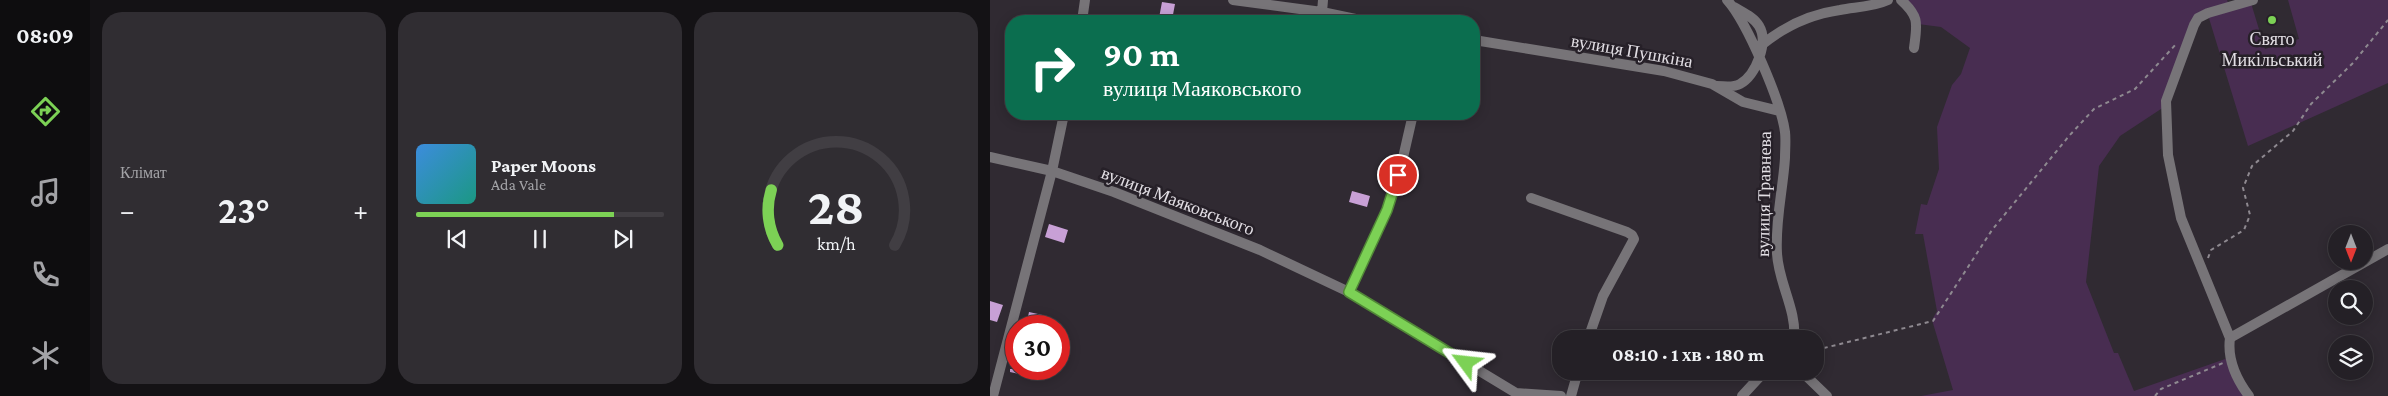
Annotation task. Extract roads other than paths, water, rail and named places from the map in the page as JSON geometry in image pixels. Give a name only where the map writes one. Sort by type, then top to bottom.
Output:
[{"type":"street","points":[[1083,15],[1085,0]]},
{"type":"street","points":[[1233,0],[1336,15]]},
{"type":"street","points":[[1322,12],[1323,0]]},
{"type":"street","points":[[1763,44],[1776,33],[1809,17],[1822,13],[1879,4],[1888,0]]},
{"type":"street","points":[[1901,0],[1912,11],[1916,19],[1914,48]]},
{"type":"street","points":[[2249,396],[2236,377],[2230,338],[2181,218],[2168,155],[2166,101],[2170,85],[2198,18],[2208,13],[2253,0]]},
{"type":"street","points":[[1716,86],[1733,86],[1741,83],[1754,69],[1763,44],[1761,28],[1756,22],[1729,3]]},
{"type":"street","name":"вулиця Травнева","points":[[1729,3],[1759,56],[1779,111],[1784,131],[1785,158],[1779,205],[1777,253],[1794,330]]},
{"type":"street","name":"вулиця Пушкіна","points":[[1480,41],[1664,71],[1716,86],[1743,102],[1779,111]]},
{"type":"street","points":[[993,396],[1052,171],[1063,120]]},
{"type":"street","points":[[1349,292],[1387,210],[1402,162],[1411,120]]},
{"type":"street","name":"вулиця Маяковського","points":[[990,157],[1052,171],[1114,192],[1260,250],[1349,292],[1516,394],[1561,396]]},
{"type":"street","points":[[1531,198],[1627,232],[1634,239],[1603,296],[1591,330]]},
{"type":"street","points":[[2230,338],[2388,249]]},
{"type":"street","points":[[1571,396],[1575,380]]},
{"type":"street","points":[[1742,396],[1757,380]]},
{"type":"street","points":[[1811,380],[1827,396]]},
{"type":"place","name":"Свято Микільський","points":[[2272,20]]}]
